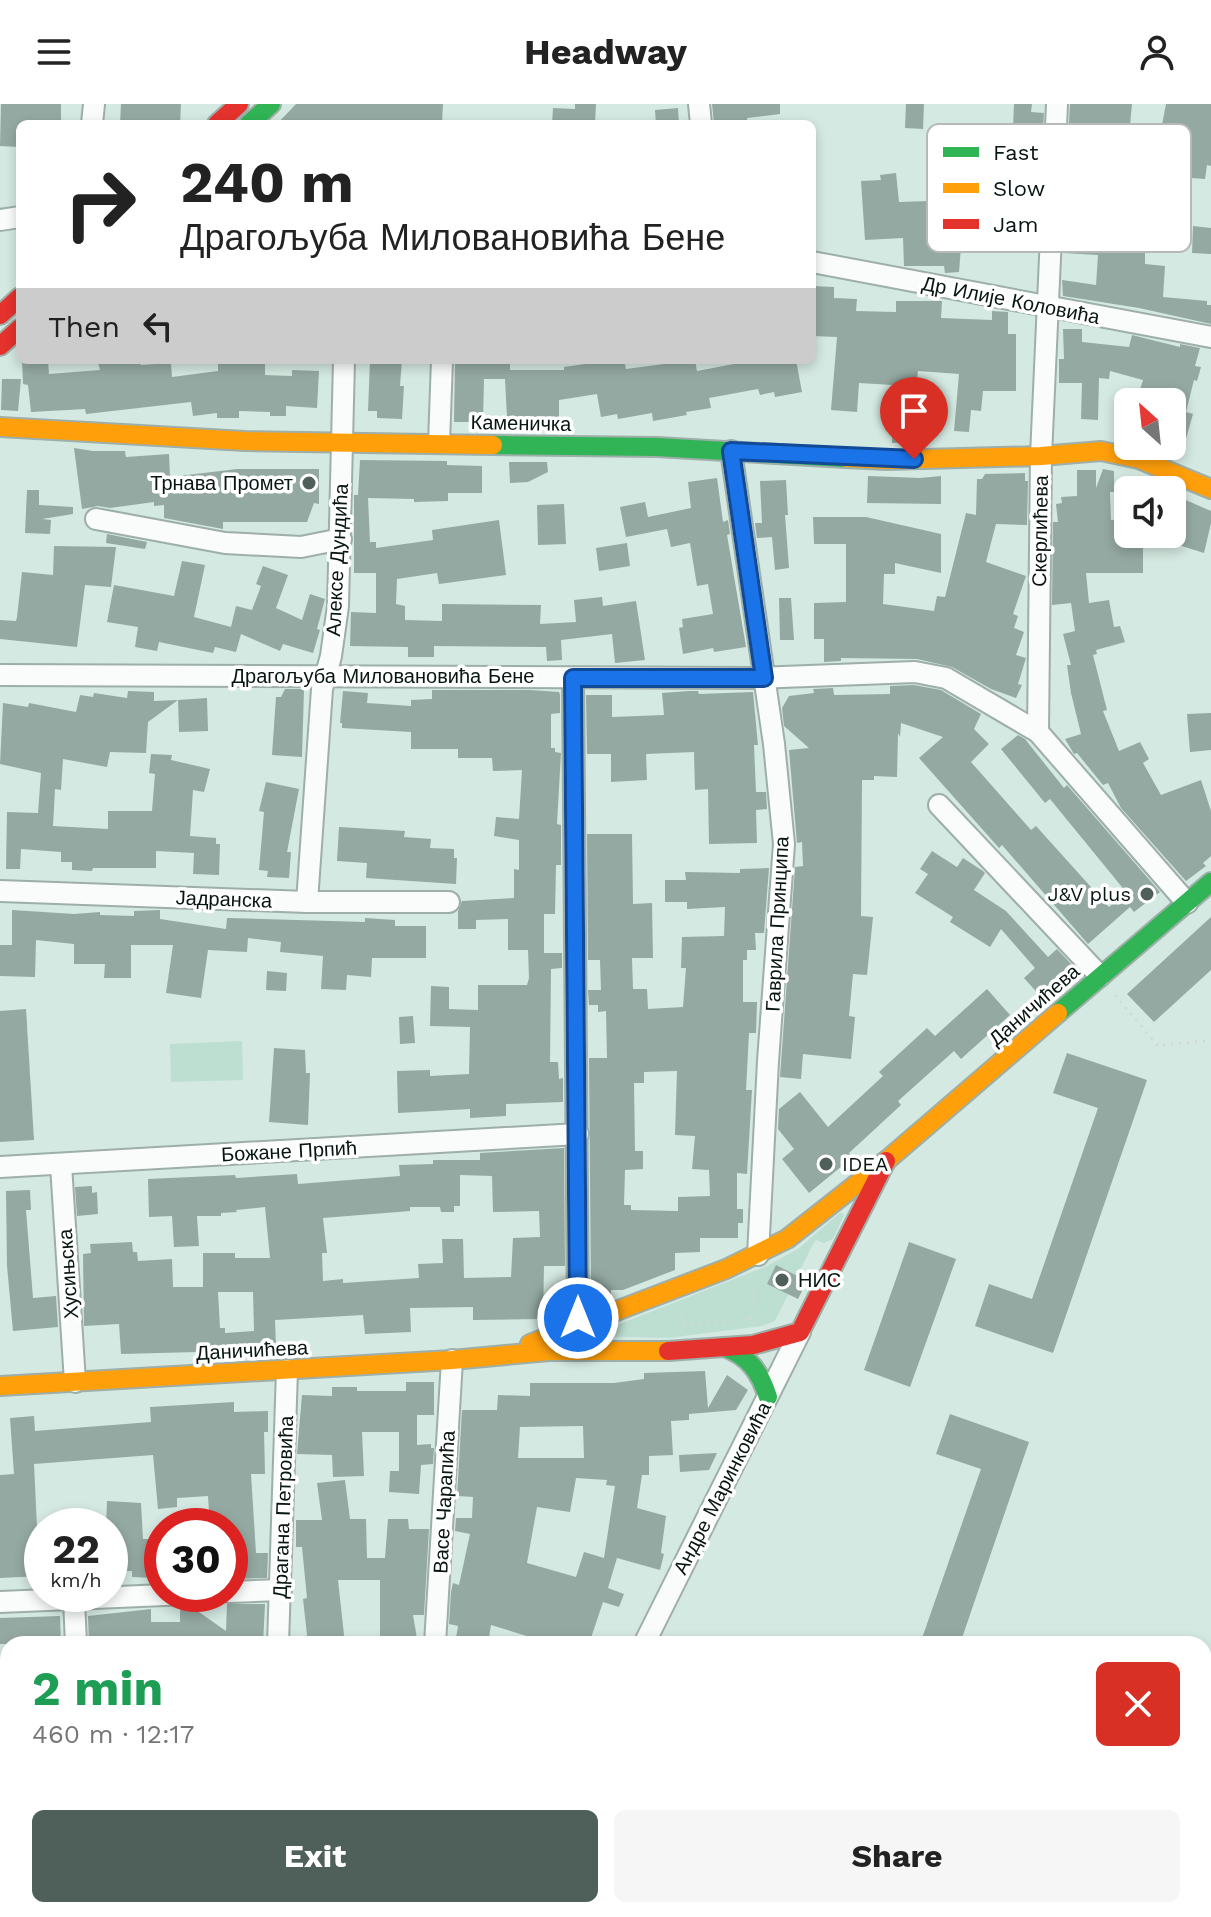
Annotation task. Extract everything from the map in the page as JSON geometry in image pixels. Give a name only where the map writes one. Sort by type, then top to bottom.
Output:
[{"type":"street","points":[[221,120],[239,104]]},
{"type":"street","points":[[253,120],[271,104]]},
{"type":"street","name":"Скерлићева","points":[[1056,124],[1057,104]]},
{"type":"street","name":"Скерлићева","points":[[1038,732],[1041,456],[1050,252]]},
{"type":"street","name":"Др Илије Коловића","points":[[816,263],[1211,337]]},
{"type":"street","points":[[0,315],[16,301]]},
{"type":"street","points":[[0,346],[16,332]]},
{"type":"street","name":"Алексе Дундића","points":[[307,902],[325,675],[338,606],[344,364]]},
{"type":"street","points":[[439,443],[442,364]]},
{"type":"street","name":"Каменичка","points":[[0,427],[245,441],[657,447],[887,460],[1041,456],[1101,451],[1121,453],[1211,489]]},
{"type":"street","name":"Гаврила Принципа","points":[[731,451],[779,783],[784,868],[768,1061],[758,1255]]},
{"type":"street","points":[[96,519],[225,543],[301,547],[341,539]]},
{"type":"street","name":"Драгољуба Миловановића Бене","points":[[0,675],[764,678],[880,671],[946,678],[1038,732]]},
{"type":"street","points":[[573,678],[577,1350]]},
{"type":"street","points":[[1038,732],[1187,903]]},
{"type":"street","points":[[939,805],[1100,976]]},
{"type":"street","name":"Даничићева","points":[[507,1353],[675,1289],[758,1255],[787,1239],[886,1161],[1211,882]]},
{"type":"street","name":"Јадранска","points":[[0,891],[307,902],[449,902]]},
{"type":"street","name":"Божане Прпић","points":[[0,1167],[578,1134]]},
{"type":"street","name":"Даничићева","points":[[0,1386],[452,1360],[507,1353],[724,1347],[772,1341],[800,1332],[886,1161]]},
{"type":"street","name":"Хусињска","points":[[61,1165],[75,1382]]},
{"type":"street","points":[[823,1210],[846,1204],[853,1208],[857,1221]]},
{"type":"street","name":"Андре Маринковића","points":[[648,1636],[800,1332]]},
{"type":"street","points":[[724,1347],[738,1351],[750,1360],[760,1375],[768,1397]]},
{"type":"street","name":"Васе Чарапића","points":[[435,1636],[452,1360]]},
{"type":"street","name":"Драгана Петровића","points":[[278,1636],[287,1370]]},
{"type":"street","points":[[248,1591],[281,1590]]},
{"type":"street","points":[[0,1602],[24,1601]]},
{"type":"street","points":[[75,1612],[76,1636]]},
{"type":"path","points":[[1100,976],[1158,1046],[1211,1040]]},
{"type":"path","points":[[751,1318],[758,1255]]},
{"type":"path","points":[[672,1328],[684,1326],[675,1289]]},
{"type":"green space","points":[[242,1041],[243,1080],[171,1082],[170,1044]]},
{"type":"green space","points":[[841,1212],[844,1215],[833,1239],[824,1243],[816,1240],[813,1244],[775,1321],[762,1326],[668,1338],[597,1336],[597,1333],[767,1266],[799,1248]]},
{"type":"building","points":[[1,104],[61,104],[61,120],[16,120],[16,147],[0,146]]},
{"type":"building","points":[[121,104],[181,104],[180,120],[120,120]]},
{"type":"building","points":[[296,104],[443,104],[442,120],[281,120]]},
{"type":"building","points":[[575,104],[596,104],[595,120],[552,120],[553,108],[575,109]]},
{"type":"building","points":[[712,104],[780,104],[780,114],[747,120],[714,120]]},
{"type":"building","points":[[906,104],[924,104],[923,129],[905,128]]},
{"type":"building","points":[[1014,104],[1032,104],[1031,112],[1044,113],[1043,124],[1013,124]]},
{"type":"building","points":[[1070,104],[1132,104],[1130,124],[1069,124]]},
{"type":"building","points":[[1166,104],[1211,104],[1211,166],[1207,165],[1205,179],[1192,178],[1191,124],[1162,124]]},
{"type":"building","points":[[678,108],[679,120],[656,120],[655,110]]},
{"type":"building","points":[[896,173],[899,202],[927,201],[927,252],[961,252],[959,272],[945,273],[944,266],[904,266],[903,238],[865,240],[861,181],[881,180],[880,175]]},
{"type":"building","points":[[1193,226],[1211,228],[1211,254],[1192,253]]},
{"type":"building","points":[[1145,252],[1145,264],[1165,266],[1163,297],[1207,301],[1207,305],[1211,305],[1211,324],[1063,296],[1062,280],[1096,285],[1098,255],[1063,253]]},
{"type":"building","points":[[816,286],[834,287],[834,298],[857,299],[856,311],[896,312],[896,301],[942,301],[941,318],[992,320],[992,311],[1008,312],[1008,334],[1016,334],[1016,391],[983,391],[981,411],[971,410],[969,432],[954,431],[959,374],[918,371],[913,442],[892,443],[893,385],[859,383],[857,412],[831,410],[837,337],[816,336]]},
{"type":"building","points":[[1063,329],[1082,329],[1082,342],[1129,347],[1132,335],[1180,347],[1180,344],[1200,348],[1195,366],[1201,367],[1197,381],[1194,380],[1186,412],[1186,388],[1140,388],[1143,380],[1110,371],[1109,379],[1099,378],[1098,420],[1081,419],[1082,383],[1059,383],[1059,359],[1064,359]]},
{"type":"building","points":[[22,364],[48,364],[49,374],[100,370],[98,364],[171,364],[172,377],[218,371],[218,364],[265,364],[265,375],[292,376],[292,370],[319,371],[317,408],[286,406],[286,416],[239,411],[239,418],[217,418],[217,413],[193,416],[191,402],[86,414],[85,409],[31,412],[28,385],[23,384]]},
{"type":"building","points":[[370,364],[402,364],[402,419],[377,418],[377,411],[368,411]]},
{"type":"building","points":[[455,364],[510,364],[510,370],[564,370],[564,367],[585,364],[625,364],[626,369],[696,364],[697,371],[734,364],[797,364],[802,392],[775,397],[774,392],[760,395],[758,389],[709,398],[711,408],[653,421],[652,413],[618,419],[617,414],[601,417],[597,394],[559,400],[559,418],[507,418],[505,379],[484,379],[483,422],[454,422]]},
{"type":"building","points":[[2,379],[21,379],[18,411],[1,410]]},
{"type":"building","points":[[1186,412],[1193,414],[1186,439]]},
{"type":"building","points":[[74,448],[125,451],[126,457],[169,454],[170,477],[237,469],[319,469],[319,504],[314,503],[307,522],[223,522],[223,529],[164,518],[164,505],[154,506],[154,502],[82,509]]},
{"type":"building","points":[[360,460],[447,461],[447,465],[482,466],[482,493],[448,493],[448,501],[368,498],[370,542],[376,542],[376,548],[433,540],[432,530],[499,520],[506,575],[439,584],[437,573],[397,579],[396,604],[405,606],[405,620],[442,621],[442,604],[541,605],[540,624],[576,622],[574,600],[602,597],[603,606],[636,601],[645,660],[615,663],[612,634],[561,640],[562,660],[547,661],[546,647],[434,646],[434,657],[408,657],[408,647],[350,646],[351,612],[376,613],[376,573],[354,573],[354,495],[358,495]]},
{"type":"building","points":[[509,462],[547,462],[548,472],[528,482],[510,483]]},
{"type":"building","points":[[1103,469],[1114,471],[1114,492],[1110,492],[1114,548],[1143,548],[1143,573],[1086,573],[1089,603],[1109,600],[1114,627],[1120,626],[1125,642],[1096,650],[1097,654],[1093,655],[1107,710],[1103,711],[1119,751],[1140,742],[1149,759],[1143,763],[1161,795],[1201,780],[1211,811],[1211,856],[1203,863],[1206,866],[1186,881],[1121,808],[1108,783],[1103,785],[1077,753],[1074,754],[1065,739],[1081,734],[1071,693],[1067,665],[1071,665],[1063,634],[1075,631],[1071,603],[1052,605],[1053,522],[1058,522],[1056,504],[1062,503],[1061,497],[1077,496],[1077,470],[1096,470],[1096,488]]},
{"type":"building","points":[[1025,473],[1025,481],[1028,481],[1027,525],[996,524],[986,562],[1026,576],[1013,614],[1018,616],[1014,628],[1024,632],[1016,655],[1026,658],[1018,684],[1022,685],[1016,698],[991,689],[952,667],[917,659],[841,658],[841,661],[824,662],[824,639],[814,639],[814,603],[846,602],[846,544],[814,544],[813,517],[866,517],[941,534],[941,573],[895,563],[895,574],[884,574],[883,604],[934,611],[937,596],[945,597],[966,513],[976,515],[977,479],[982,479],[985,474]]},
{"type":"building","points":[[868,476],[941,476],[941,504],[867,503]]},
{"type":"building","points":[[717,478],[723,522],[728,520],[730,534],[727,535],[746,647],[714,652],[713,648],[683,654],[679,628],[683,627],[682,619],[713,614],[708,584],[697,586],[690,543],[671,547],[667,529],[626,537],[620,507],[645,502],[648,517],[691,508],[688,482]]},
{"type":"building","points":[[786,480],[789,568],[775,570],[772,537],[757,538],[755,523],[762,523],[760,481]]},
{"type":"building","points":[[27,490],[39,490],[39,505],[73,507],[73,514],[42,519],[51,520],[50,534],[25,533]]},
{"type":"building","points":[[1186,500],[1211,511],[1204,553],[1186,547]]},
{"type":"building","points":[[564,504],[566,544],[538,545],[537,505]]},
{"type":"building","points":[[107,534],[147,542],[145,549],[106,543]]},
{"type":"building","points":[[627,543],[630,566],[599,571],[596,548]]},
{"type":"building","points":[[54,546],[116,547],[111,587],[85,585],[77,647],[0,639],[0,620],[16,621],[22,572],[53,575]]},
{"type":"building","points":[[182,561],[205,565],[194,617],[231,627],[236,606],[252,610],[261,586],[256,584],[263,566],[288,575],[276,608],[302,620],[310,594],[325,599],[313,653],[283,644],[280,651],[241,634],[236,652],[215,647],[213,653],[159,642],[157,651],[135,647],[138,627],[107,622],[114,585],[174,596]]},
{"type":"building","points":[[779,598],[791,598],[794,640],[780,640]]},
{"type":"building","points":[[914,685],[941,690],[981,714],[974,729],[989,744],[971,762],[1031,830],[1036,826],[1109,907],[1126,892],[1050,799],[1045,803],[1001,749],[1018,735],[1025,739],[1064,788],[1067,785],[1160,892],[1134,912],[1130,907],[1088,944],[1002,845],[999,848],[919,758],[943,737],[901,723],[897,777],[874,776],[874,780],[862,780],[861,916],[873,917],[867,975],[853,974],[849,1016],[855,1017],[851,1059],[803,1054],[801,1079],[780,1077],[795,867],[803,866],[802,842],[797,843],[789,750],[809,748],[784,726],[782,708],[789,696],[814,693],[813,689],[833,688],[834,695],[890,694],[890,686]]},
{"type":"building","points":[[285,689],[304,689],[302,757],[272,755],[276,697],[281,697]]},
{"type":"building","points":[[432,690],[530,690],[559,692],[560,695],[560,713],[551,714],[551,748],[561,753],[557,824],[561,825],[561,865],[556,865],[555,914],[544,914],[544,953],[562,953],[562,968],[551,969],[550,1062],[558,1062],[559,1079],[563,1078],[563,1102],[506,1104],[506,1116],[470,1118],[470,1109],[398,1113],[397,1071],[430,1070],[430,1076],[469,1074],[470,1027],[430,1026],[431,986],[449,987],[449,1009],[478,1010],[478,985],[527,985],[529,978],[528,950],[508,950],[508,919],[476,920],[476,929],[458,929],[458,911],[462,901],[514,898],[514,869],[519,870],[519,840],[494,836],[496,817],[519,819],[522,770],[493,771],[492,758],[458,758],[458,749],[411,749],[411,732],[342,728],[340,723],[343,691],[368,693],[367,703],[411,706],[411,700],[432,699]]},
{"type":"building","points":[[128,691],[154,692],[154,701],[178,700],[148,722],[146,753],[110,752],[107,767],[63,759],[61,790],[55,789],[53,826],[108,829],[108,811],[152,811],[155,774],[149,773],[151,754],[172,755],[171,760],[210,769],[204,792],[193,790],[190,836],[216,838],[216,844],[220,844],[219,875],[193,874],[194,853],[156,851],[156,868],[93,868],[92,871],[72,870],[72,862],[61,862],[61,852],[21,849],[20,869],[6,869],[7,812],[38,813],[41,773],[0,764],[3,703],[28,707],[29,703],[76,712],[80,695],[93,697],[94,693],[127,698]]},
{"type":"building","points":[[698,691],[699,694],[753,692],[758,745],[754,745],[756,792],[766,792],[767,809],[756,810],[757,843],[709,844],[708,789],[695,790],[694,752],[646,754],[647,780],[611,782],[611,754],[587,754],[586,695],[612,695],[612,717],[664,715],[662,693]]},
{"type":"building","points":[[207,698],[208,731],[179,732],[178,700]]},
{"type":"building","points":[[1211,713],[1211,750],[1190,752],[1187,714]]},
{"type":"building","points":[[266,782],[299,789],[287,852],[291,852],[289,878],[267,877],[268,871],[259,870],[264,812],[259,811]]},
{"type":"building","points":[[339,827],[405,831],[404,837],[431,839],[430,848],[454,849],[454,858],[457,858],[456,884],[366,878],[367,863],[337,861]]},
{"type":"building","points":[[587,834],[632,834],[633,904],[652,903],[653,958],[632,958],[633,989],[647,989],[648,1009],[683,1007],[686,968],[681,968],[682,937],[724,936],[725,907],[687,909],[687,902],[665,902],[665,880],[686,880],[685,872],[740,873],[740,869],[769,868],[764,933],[755,933],[756,950],[747,950],[747,960],[743,960],[743,1002],[757,1002],[756,1033],[749,1033],[746,1090],[752,1090],[747,1174],[737,1173],[737,1209],[743,1209],[743,1223],[738,1223],[738,1238],[700,1238],[700,1252],[675,1253],[675,1270],[623,1290],[611,1290],[611,1295],[605,1297],[591,1297],[589,1058],[607,1058],[606,1011],[598,1012],[598,1005],[589,1005],[588,990],[601,990],[600,960],[588,960]],"holes":[[[677,1071],[675,1135],[695,1136],[692,1169],[709,1170],[710,1196],[678,1197],[678,1211],[631,1210],[631,1205],[624,1205],[625,1170],[643,1169],[643,1151],[635,1151],[634,1083],[644,1083],[644,1072]]]},
{"type":"building","points":[[932,851],[957,867],[963,858],[983,871],[985,873],[974,890],[1006,911],[1048,957],[1057,949],[1074,967],[1041,997],[1024,978],[1035,968],[1001,929],[990,947],[950,922],[953,917],[915,893],[928,874],[920,869]]},
{"type":"building","points":[[12,910],[134,916],[134,911],[160,910],[160,919],[226,929],[227,918],[395,920],[395,926],[426,926],[426,958],[372,958],[371,977],[347,975],[346,990],[321,989],[323,956],[280,952],[281,942],[248,938],[247,952],[208,950],[201,998],[166,993],[173,945],[131,945],[131,978],[104,978],[105,964],[74,964],[74,944],[36,940],[35,977],[0,976],[0,945],[12,945]]},
{"type":"building","points":[[1211,917],[1211,970],[1154,1022],[1127,994]]},
{"type":"building","points":[[267,971],[287,973],[286,991],[266,990]]},
{"type":"building","points":[[987,989],[1010,1015],[961,1059],[954,1051],[898,1101],[901,1105],[849,1153],[853,1157],[809,1193],[782,1159],[794,1149],[778,1129],[779,1109],[800,1092],[828,1127],[883,1076],[879,1072],[927,1028],[935,1036]]},
{"type":"building","points":[[26,1009],[34,1140],[0,1142],[0,1011]]},
{"type":"building","points":[[413,1016],[415,1043],[400,1044],[399,1017]]},
{"type":"building","points":[[274,1048],[305,1050],[306,1073],[310,1073],[308,1125],[269,1122]]},
{"type":"building","points":[[1067,1053],[1147,1080],[1053,1353],[975,1326],[989,1284],[1032,1299],[1098,1108],[1053,1093]]},
{"type":"building","points":[[564,1148],[565,1266],[544,1266],[543,1319],[473,1320],[473,1307],[410,1308],[411,1332],[365,1334],[363,1315],[275,1320],[276,1347],[197,1348],[197,1352],[121,1354],[119,1324],[84,1326],[83,1254],[91,1253],[90,1244],[132,1242],[138,1261],[172,1259],[173,1287],[203,1287],[203,1253],[235,1253],[235,1258],[270,1258],[265,1207],[221,1213],[221,1216],[197,1216],[199,1246],[174,1247],[172,1216],[149,1217],[148,1179],[297,1174],[298,1184],[400,1176],[399,1165],[433,1164],[433,1160],[480,1160],[480,1153]],"holes":[[[460,1175],[492,1176],[493,1212],[539,1211],[540,1237],[513,1238],[511,1277],[464,1278],[463,1239],[442,1239],[443,1263],[418,1264],[419,1278],[343,1283],[343,1279],[323,1281],[322,1253],[327,1253],[323,1218],[410,1211],[410,1207],[440,1207],[441,1212],[454,1212],[454,1206],[460,1206]],[[218,1292],[253,1292],[254,1331],[225,1333],[225,1328],[220,1328]]]},
{"type":"building","points":[[92,1186],[92,1193],[97,1192],[98,1214],[77,1216],[75,1187]]},
{"type":"building","points":[[30,1190],[31,1210],[26,1210],[33,1298],[56,1296],[58,1327],[13,1331],[7,1266],[6,1191]]},
{"type":"building","points":[[909,1242],[956,1259],[910,1387],[864,1370]]},
{"type":"building","name":"НИС","points":[[776,1265],[807,1281],[798,1299],[767,1284]]},
{"type":"building","points":[[705,1371],[708,1408],[727,1375],[748,1390],[736,1410],[689,1414],[689,1420],[671,1421],[673,1455],[649,1456],[649,1475],[642,1475],[637,1508],[666,1516],[660,1570],[617,1558],[608,1588],[624,1594],[619,1607],[603,1602],[592,1636],[527,1636],[491,1625],[489,1636],[456,1636],[458,1626],[449,1624],[451,1592],[453,1583],[459,1585],[470,1534],[455,1531],[456,1518],[472,1518],[473,1497],[457,1496],[462,1410],[497,1410],[498,1395],[530,1396],[530,1383],[614,1383],[644,1379],[644,1373]],"holes":[[[583,1426],[584,1458],[518,1458],[520,1427]],[[576,1478],[607,1480],[606,1485],[615,1486],[604,1558],[584,1552],[576,1577],[527,1563],[537,1507],[570,1512]]]},
{"type":"building","points":[[406,1382],[434,1382],[434,1415],[417,1415],[417,1445],[431,1444],[434,1448],[433,1464],[421,1465],[419,1494],[389,1492],[390,1471],[399,1471],[399,1432],[362,1432],[364,1476],[333,1477],[332,1455],[297,1454],[302,1395],[332,1396],[332,1387],[357,1387],[357,1391],[406,1391]]},
{"type":"building","points":[[234,1402],[234,1412],[268,1411],[268,1432],[264,1432],[265,1474],[251,1474],[256,1553],[268,1553],[267,1578],[248,1579],[248,1508],[209,1508],[208,1496],[177,1498],[177,1507],[158,1508],[153,1455],[34,1464],[36,1508],[24,1508],[24,1577],[0,1578],[0,1475],[14,1474],[10,1418],[34,1416],[35,1431],[151,1422],[150,1407]]},
{"type":"building","points":[[950,1414],[1029,1442],[963,1636],[923,1636],[981,1469],[936,1454]]},
{"type":"building","points":[[717,1453],[709,1470],[680,1472],[679,1455]]},
{"type":"building","points":[[345,1480],[350,1519],[366,1519],[367,1558],[385,1558],[388,1519],[408,1519],[409,1529],[429,1529],[424,1615],[413,1615],[417,1636],[380,1636],[380,1580],[338,1580],[344,1636],[307,1636],[303,1599],[307,1598],[302,1547],[296,1547],[296,1520],[322,1520],[317,1483]]},
{"type":"building","points":[[107,1501],[141,1503],[144,1578],[132,1577],[132,1571],[128,1571],[128,1508],[107,1508]]},
{"type":"building","points":[[248,1604],[265,1604],[263,1636],[89,1636],[88,1616],[144,1610],[151,1612],[151,1622],[180,1622],[180,1612],[199,1612],[226,1631],[227,1612],[248,1612]]},
{"type":"building","points":[[60,1616],[61,1636],[0,1636],[0,1618]]},
{"type":"traffic: fast","points":[[253,120],[271,104]]},
{"type":"traffic: fast","points":[[493,445],[657,447],[846,458]]},
{"type":"traffic: fast","points":[[1058,1013],[1211,882]]},
{"type":"traffic: fast","points":[[724,1347],[752,1366],[768,1397]]},
{"type":"traffic: slow","points":[[0,427],[245,441],[493,445]]},
{"type":"traffic: slow","points":[[846,458],[887,460],[1041,456],[1101,451],[1139,459],[1211,489]]},
{"type":"traffic: slow","points":[[530,1344],[726,1269],[787,1239],[886,1161],[1058,1013]]},
{"type":"traffic: slow","points":[[0,1386],[452,1360],[549,1351],[668,1351]]},
{"type":"traffic: jam","points":[[221,120],[239,104]]},
{"type":"traffic: jam","points":[[0,315],[16,301]]},
{"type":"traffic: jam","points":[[0,346],[16,332]]},
{"type":"traffic: jam","points":[[668,1351],[753,1345],[800,1332],[886,1161]]},
{"type":"place","name":"Трнава Промет","points":[[309,483]]},
{"type":"place","name":"J&V plus","points":[[1147,894]]},
{"type":"place","name":"IDEA","points":[[826,1164]]},
{"type":"place","name":"НИС","points":[[782,1280]]},
{"type":"route","points":[[578,1318],[573,678],[764,678],[731,451],[914,459]]}]
